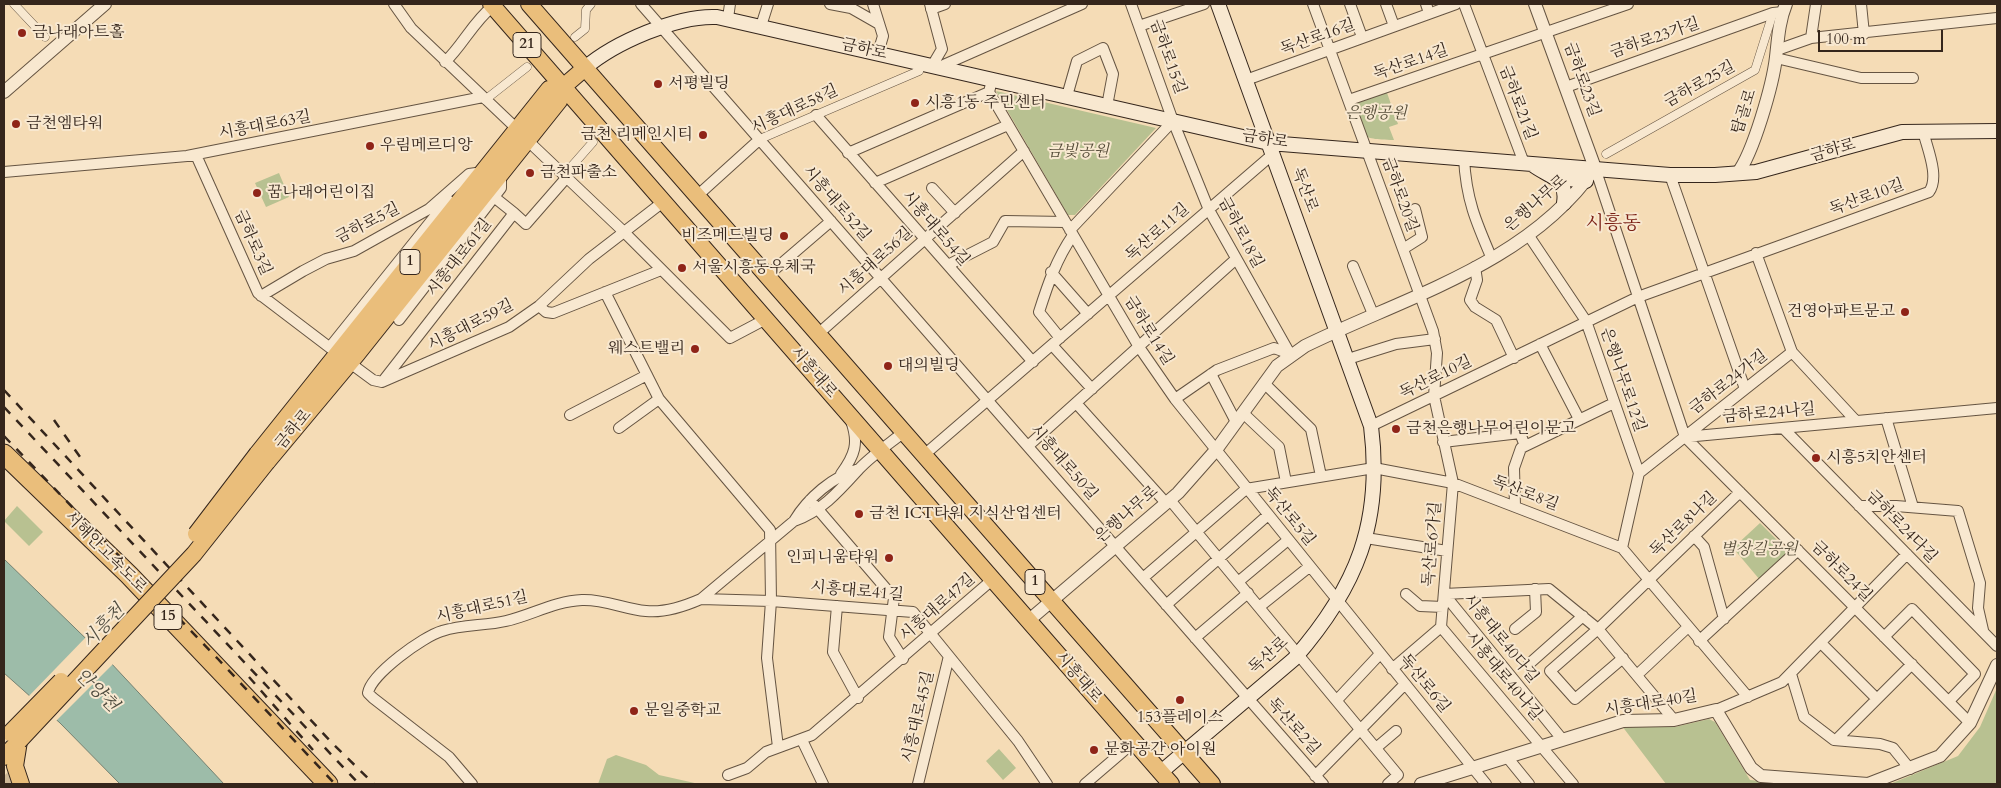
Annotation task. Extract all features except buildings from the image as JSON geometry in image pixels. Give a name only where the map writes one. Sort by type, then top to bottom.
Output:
[{"type":"highway","name":"서해안고속도로","points":[[4,454],[129,575],[328,784]]},
{"type":"highway","name":"서해안고속도로","points":[[4,468],[127,591],[313,784]]},
{"type":"main road","name":"시흥대로","points":[[529,4],[1212,784]]},
{"type":"main road","name":"독산로","points":[[1166,778],[1184,752],[1299,654],[1338,602],[1356,566],[1366,538],[1373,498],[1374,468],[1371,426],[1218,4]]},
{"type":"main road","name":"시흥대로","points":[[492,5],[1166,778]]},
{"type":"main road","name":"금하로","points":[[339,355],[501,171],[549,89],[564,87],[601,54],[661,27],[694,18],[728,18],[878,53],[990,86],[1067,96],[1173,121],[1271,149],[1367,151],[1670,174],[1737,174],[1756,172],[1891,134],[1997,131]]},
{"type":"main road","name":"금하로","points":[[4,757],[9,737],[180,568],[339,355],[483,172],[522,134]]},
{"type":"main road","points":[[1527,163],[1553,177],[1565,188],[1564,203]]},
{"type":"main road","points":[[1553,177],[1586,182]]},
{"type":"main road","points":[[9,737],[20,784]]},
{"type":"street","points":[[14,4],[45,37]]},
{"type":"street","points":[[4,92],[105,4]]},
{"type":"street","points":[[394,4],[411,28],[445,62],[624,232],[730,338],[766,319]]},
{"type":"street","points":[[575,37],[585,29],[586,10],[592,4]]},
{"type":"street","points":[[641,4],[661,27]]},
{"type":"street","points":[[728,18],[730,4]]},
{"type":"street","points":[[761,26],[768,4]]},
{"type":"street","points":[[830,4],[851,8],[879,24]]},
{"type":"street","points":[[873,4],[882,36],[878,53]]},
{"type":"street","points":[[930,68],[942,49],[930,6],[946,4]]},
{"type":"street","name":"금하로15길","points":[[1131,4],[1173,121]]},
{"type":"street","points":[[1140,26],[1204,4]]},
{"type":"street","points":[[1313,4],[1367,151]]},
{"type":"street","points":[[1350,4],[1362,37]]},
{"type":"street","points":[[1386,4],[1394,26]]},
{"type":"street","name":"독산로16길","points":[[1246,80],[1394,26],[1428,9],[1456,4]]},
{"type":"street","name":"금하로21길","points":[[1464,4],[1482,54],[1527,163]]},
{"type":"street","name":"금하로23길","points":[[1535,4],[1595,168]]},
{"type":"street","name":"금하로21길","points":[[1482,54],[1628,4]]},
{"type":"street","points":[[1811,38],[1816,4]]},
{"type":"street","points":[[1861,4],[1864,34]]},
{"type":"street","points":[[445,62],[492,5]]},
{"type":"street","points":[[930,68],[1078,5]]},
{"type":"street","name":"탑골로","points":[[1737,174],[1750,150],[1766,104],[1776,54],[1781,10]]},
{"type":"street","name":"금하로23가길","points":[[1566,87],[1781,10]]},
{"type":"street","name":"금하로25길","points":[[1606,154],[1755,70],[1781,10]]},
{"type":"street","points":[[1776,54],[1811,38],[1864,34],[1997,18]]},
{"type":"street","name":"시흥대로52길","points":[[661,27],[988,400]]},
{"type":"street","points":[[1067,96],[1077,61],[1103,48],[1113,74],[1107,106]]},
{"type":"street","name":"독산로14길","points":[[1349,100],[1482,54]]},
{"type":"street","points":[[1776,54],[1861,78],[1913,78]]},
{"type":"street","points":[[484,99],[527,67]]},
{"type":"street","name":"시흥대로58길","points":[[697,196],[760,140],[930,68]]},
{"type":"street","points":[[848,153],[990,86]]},
{"type":"street","name":"금하로14길","points":[[990,86],[1008,125],[1138,347],[1175,399],[1216,450]]},
{"type":"street","name":"시흥대로63길","points":[[4,172],[196,154],[484,99]]},
{"type":"street","name":"시흥대로54길","points":[[816,115],[1033,362]]},
{"type":"street","points":[[1092,389],[1056,342],[1039,314],[1051,272],[1069,229],[1173,121]]},
{"type":"street","name":"금하로18길","points":[[1173,121],[1209,210],[1290,354]]},
{"type":"street","points":[[875,183],[1008,125]]},
{"type":"street","name":"독산로10길","points":[[1371,426],[1638,297],[1704,271],[1929,192],[1934,186],[1933,176],[1923,132]]},
{"type":"street","name":"시흥대로61길","points":[[382,382],[514,213],[526,224],[593,142]]},
{"type":"street","name":"독산로11길","points":[[1109,296],[1209,210],[1271,149]]},
{"type":"street","name":"시흥대로56길","points":[[818,334],[1024,151]]},
{"type":"street","name":"금하로20길","points":[[1367,151],[1435,339],[1434,396]]},
{"type":"street","name":"금하로3길","points":[[196,154],[258,293],[339,355]]},
{"type":"street","name":"은행나무로","points":[[1464,158],[1465,188],[1476,222],[1492,259]]},
{"type":"street","name":"은행나무로","points":[[1028,621],[1168,501],[1198,472],[1277,366],[1290,354],[1337,330],[1420,294],[1492,259],[1528,236],[1586,182],[1595,168]]},
{"type":"street","name":"금하로24길","points":[[1595,168],[1685,436],[1970,723]]},
{"type":"street","points":[[399,320],[501,188],[501,171]]},
{"type":"street","name":"금하로5길","points":[[261,296],[302,271],[326,259],[354,251],[429,210],[470,174],[483,172]]},
{"type":"street","points":[[1670,174],[1745,389]]},
{"type":"street","points":[[382,382],[373,380],[339,355],[462,182]]},
{"type":"street","points":[[932,188],[955,213]]},
{"type":"street","points":[[494,197],[514,213]]},
{"type":"street","name":"시흥대로59길","points":[[382,382],[509,328],[539,306],[589,259],[664,202]]},
{"type":"street","name":"금하로20길","points":[[1403,249],[1422,237],[1415,209]]},
{"type":"street","points":[[767,276],[831,221]]},
{"type":"street","points":[[948,265],[993,242],[1005,221],[1069,229]]},
{"type":"street","name":"은행나무로12길","points":[[1528,236],[1586,321],[1639,473]]},
{"type":"street","points":[[1756,253],[1792,352]]},
{"type":"street","points":[[1028,446],[1236,259]]},
{"type":"street","points":[[1354,266],[1373,314]]},
{"type":"street","points":[[1475,267],[1477,280],[1470,300],[1476,307],[1496,320],[1514,358]]},
{"type":"street","points":[[539,306],[546,312],[553,313],[661,270]]},
{"type":"street","points":[[1051,272],[1088,314]]},
{"type":"street","points":[[605,292],[659,399],[770,530],[771,601],[767,658],[778,747]]},
{"type":"street","points":[[924,455],[1109,296]]},
{"type":"street","points":[[1348,359],[1396,344],[1435,339]]},
{"type":"street","points":[[1540,344],[1579,419]]},
{"type":"street","points":[[1175,399],[1211,374],[1274,348],[1290,354]]},
{"type":"street","name":"금하로24가길","points":[[1685,436],[1792,352]]},
{"type":"street","name":"금하로24나길","points":[[1792,352],[1856,421]]},
{"type":"street","points":[[1211,374],[1239,418],[1279,447],[1286,482]]},
{"type":"street","points":[[570,415],[647,375]]},
{"type":"street","points":[[1264,383],[1312,429],[1321,476]]},
{"type":"street","name":"독산로6가길","points":[[1434,396],[1453,483],[1441,627]]},
{"type":"street","points":[[619,428],[659,399]]},
{"type":"street","name":"시흥대로50길","points":[[988,400],[1195,638]]},
{"type":"street","points":[[1076,403],[1197,532],[1337,700],[1398,775],[1388,784]]},
{"type":"street","points":[[1515,506],[1514,468],[1522,448],[1614,403]]},
{"type":"street","name":"금하로24나길","points":[[1685,436],[1997,408]]},
{"type":"street","points":[[842,474],[850,462],[856,440],[848,413]]},
{"type":"street","points":[[1886,418],[1913,507]]},
{"type":"street","name":"금하로24다길","points":[[1783,428],[1997,646]]},
{"type":"street","name":"시흥대로51길","points":[[794,521],[810,516],[850,481],[859,469],[904,432]]},
{"type":"street","points":[[1443,442],[1520,433],[1525,446]]},
{"type":"street","points":[[1622,548],[1639,473],[1685,436]]},
{"type":"street","name":"독산로5길","points":[[1216,450],[1338,602]]},
{"type":"street","name":"독산로8길","points":[[1246,488],[1374,468],[1453,483],[1622,548],[1748,697]]},
{"type":"street","name":"시흥대로51길","points":[[472,784],[449,757],[368,693],[373,680],[426,639],[440,631],[455,627],[504,621],[568,602],[595,601],[648,611],[687,605],[701,599],[794,521],[803,506],[810,500],[842,474],[859,469]]},
{"type":"street","points":[[1143,578],[1246,488]]},
{"type":"street","name":"독산로8나길","points":[[1649,580],[1740,492]]},
{"type":"street","points":[[810,500],[894,598],[892,610]]},
{"type":"street","points":[[1859,506],[1913,507],[1958,511],[1980,583],[1978,608],[1984,633]]},
{"type":"street","points":[[1166,605],[1268,515]]},
{"type":"street","points":[[1694,536],[1704,547],[1724,618]]},
{"type":"street","points":[[1366,538],[1447,551]]},
{"type":"street","points":[[1238,582],[1288,540]]},
{"type":"street","points":[[1700,641],[1798,550]]},
{"type":"street","points":[[1716,710],[1782,682],[1907,554]]},
{"type":"street","points":[[1259,607],[1309,567]]},
{"type":"street","name":"시흥대로47길","points":[[728,775],[747,768],[760,755],[812,735],[858,698],[992,580]]},
{"type":"street","points":[[1622,658],[1575,699],[1550,671],[1598,629],[1649,580]]},
{"type":"street","points":[[1515,629],[1536,612],[1535,589]]},
{"type":"street","name":"시흥대로40다길","points":[[1444,594],[1549,589],[1598,629],[1674,720]]},
{"type":"street","points":[[1195,638],[1248,593]]},
{"type":"street","name":"독산로6가길","points":[[1406,594],[1420,606],[1443,607]]},
{"type":"street","name":"시흥대로40다길","points":[[1444,594],[1562,740]]},
{"type":"street","name":"시흥대로41길","points":[[701,599],[771,601],[913,612],[1018,741],[1047,784]]},
{"type":"street","name":"독산로6길","points":[[1338,602],[1486,784]]},
{"type":"street","points":[[836,606],[833,652],[858,698]]},
{"type":"street","points":[[1884,637],[1912,609],[1975,674],[1949,702]]},
{"type":"street","name":"시흥대로47길","points":[[892,610],[889,637],[903,659]]},
{"type":"street","points":[[1529,664],[1583,616]]},
{"type":"street","points":[[1392,669],[1441,627]]},
{"type":"street","name":"시흥대로40나길","points":[[1441,627],[1542,746]]},
{"type":"street","points":[[1637,675],[1688,627]]},
{"type":"street","name":"독산로2길","points":[[1195,638],[1323,784]]},
{"type":"street","points":[[1821,643],[1877,699]]},
{"type":"street","points":[[1337,700],[1380,654]]},
{"type":"street","name":"시흥대로45길","points":[[918,784],[949,656]]},
{"type":"street","points":[[1836,740],[1912,664]]},
{"type":"street","name":"시흥대로40길","points":[[1421,784],[1623,721],[1674,720],[1716,710],[1751,768],[1761,776],[1868,784],[1940,756],[1970,723],[1997,665]]},
{"type":"street","points":[[1791,674],[1804,717],[1836,740],[1880,744],[1893,748],[1910,769]]},
{"type":"street","name":"독산로2길","points":[[1315,776],[1405,684]]},
{"type":"street","points":[[1376,748],[1396,730]]},
{"type":"street","points":[[802,740],[823,784]]},
{"type":"street","points":[[1085,784],[1134,742]]},
{"type":"street","points":[[1542,746],[1573,784]]},
{"type":"street","points":[[1506,756],[1529,784]]},
{"type":"green space","name":"은행공원","points":[[1386,90],[1398,124],[1389,127],[1394,140],[1374,139],[1364,134],[1353,105]]},
{"type":"green space","name":"금빛공원","points":[[996,91],[1156,128],[1075,215],[1068,215]]},
{"type":"green space","points":[[279,173],[289,197],[266,207],[255,183]]},
{"type":"green space","points":[[17,506],[43,532],[29,546],[4,521]]},
{"type":"green space","name":"별장길공원","points":[[1760,523],[1789,552],[1760,580],[1733,548]]},
{"type":"green space","points":[[1997,688],[1997,784],[1890,784],[1958,756],[1980,727]]},
{"type":"green space","points":[[1709,719],[1715,722],[1750,780],[1792,784],[1666,784],[1622,726],[1675,727]]},
{"type":"green space","points":[[999,749],[1016,768],[1003,780],[986,761]]},
{"type":"green space","points":[[616,755],[646,765],[659,775],[699,784],[598,784],[607,759]]},
{"type":"water","name":"안양천","points":[[4,559],[110,662],[224,784],[120,784],[60,723],[4,673]]},
{"type":"pier","points":[[87,636],[114,663],[55,722],[27,698]]},
{"type":"tunnel","points":[[4,776],[12,784]]},
{"type":"railway","points":[[4,390],[333,744],[374,784]]},
{"type":"railway","points":[[4,407],[359,784]]},
{"type":"railway","points":[[54,420],[85,464]]},
{"type":"railway","points":[[4,436],[335,784]]},
{"type":"railway","points":[[249,677],[313,750]]},
{"type":"place","name":"금나래아트홀","points":[[22,33]]},
{"type":"place","name":"서평빌딩","points":[[658,84]]},
{"type":"place","name":"시흥1동 주민센터","points":[[915,103]]},
{"type":"place","name":"금천엠타워","points":[[16,124]]},
{"type":"place","name":"금천 리메인시티","points":[[703,135]]},
{"type":"place","name":"우림메르디앙","points":[[370,146]]},
{"type":"place","name":"금천파출소","points":[[530,173]]},
{"type":"place","name":"꿈나래어린이집","points":[[257,193]]},
{"type":"place","name":"비즈메드빌딩","points":[[784,236]]},
{"type":"place","name":"서울시흥동우체국","points":[[682,268]]},
{"type":"place","name":"건영아파트문고","points":[[1905,312]]},
{"type":"place","name":"웨스트밸리","points":[[695,349]]},
{"type":"place","name":"대의빌딩","points":[[888,366]]},
{"type":"place","name":"금천은행나무어린이문고","points":[[1396,429]]},
{"type":"place","name":"시흥5치안센터","points":[[1816,458]]},
{"type":"place","name":"금천 ICT타워 지식산업센터","points":[[859,514]]},
{"type":"place","name":"인피니움타워","points":[[889,558]]},
{"type":"place","name":"153플레이스","points":[[1180,700]]},
{"type":"place","name":"문일중학교","points":[[634,711]]},
{"type":"place","name":"문화공간 아이원","points":[[1094,750]]},
{"type":"district","name":"시흥동","points":[[1613,225]]},
{"type":"water label","name":"시흥천","points":[[104,627]]}]
